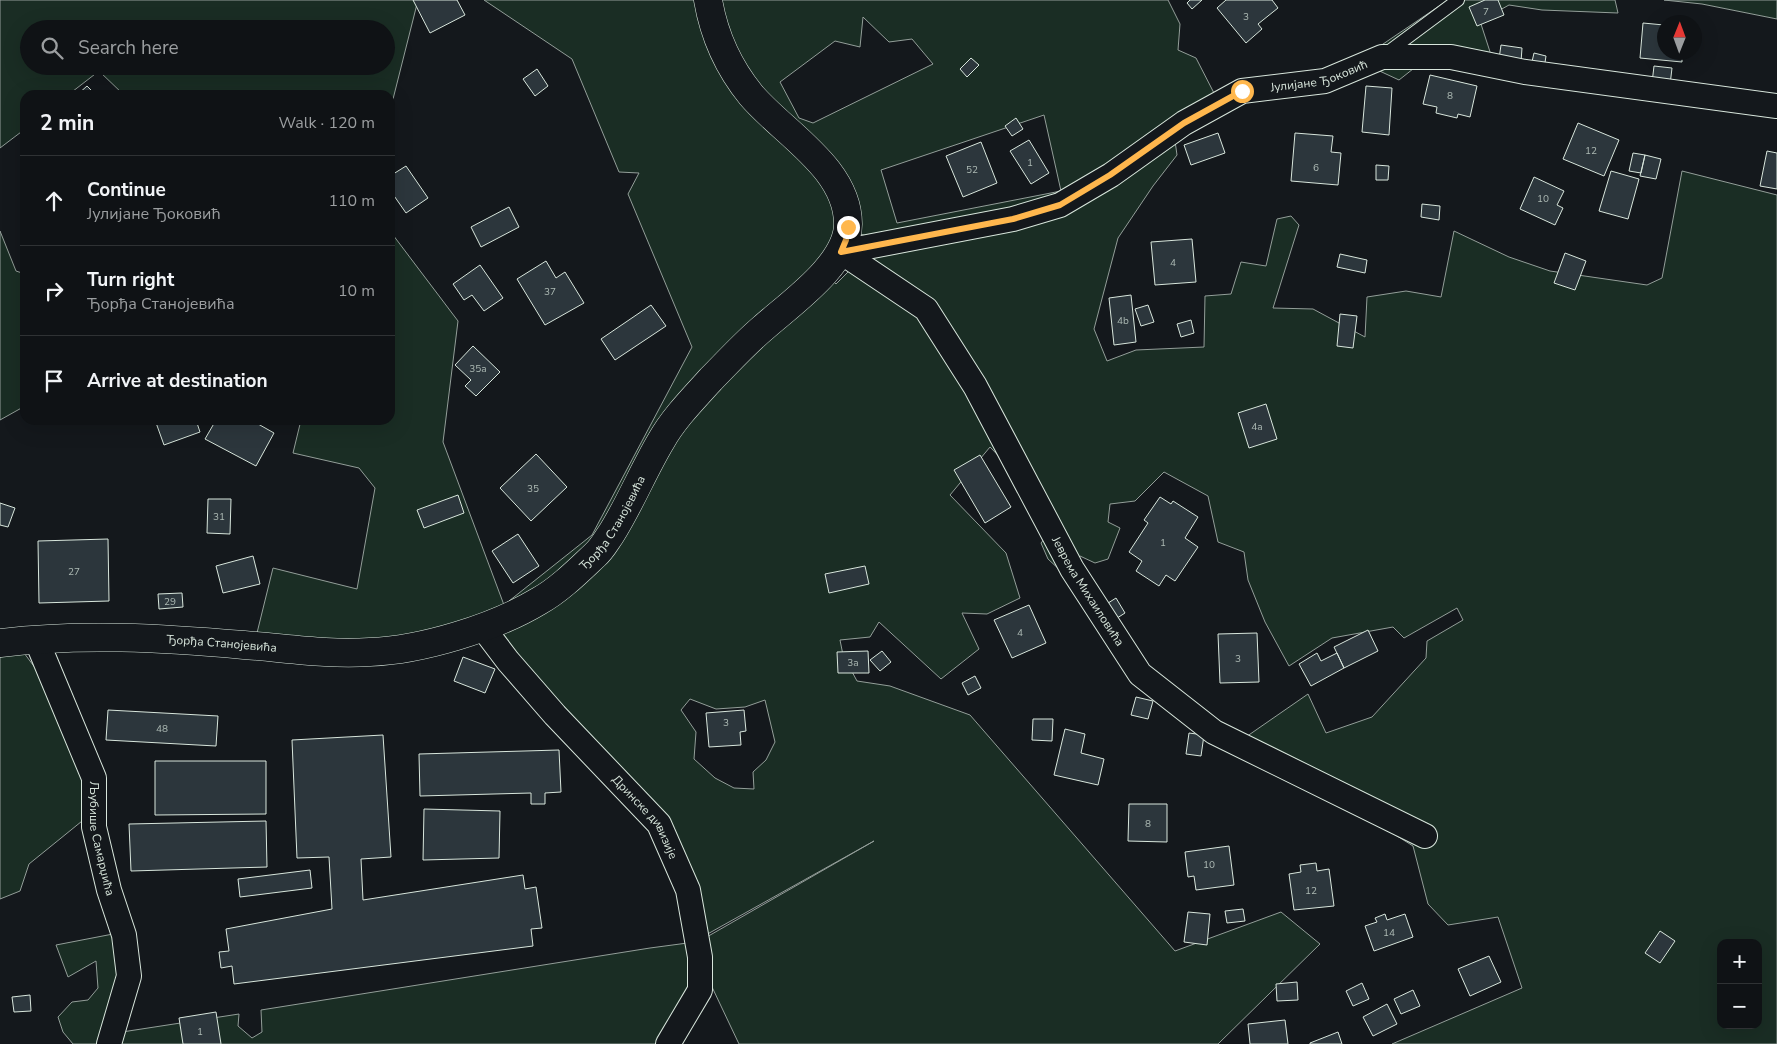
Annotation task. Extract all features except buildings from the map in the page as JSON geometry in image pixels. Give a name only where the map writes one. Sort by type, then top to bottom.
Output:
[{"type":"street","name":"Ђорђа Станојевића","points":[[0,643],[36,639],[81,638],[172,640],[324,652],[370,652],[407,648],[483,628],[541,601],[599,552],[622,515],[662,438],[684,409],[760,330],[801,296],[833,263],[841,252],[846,240],[848,214],[835,183],[819,159],[764,109],[738,77],[721,45],[708,0]]},
{"type":"street","name":"Јулијане Ђоковић","points":[[841,252],[1013,219],[1060,205],[1110,175],[1184,123],[1242,91],[1325,81],[1382,57],[1451,57],[1525,72],[1777,106]]},
{"type":"street","name":"Јеврема Михаиловића","points":[[841,252],[926,309],[976,386],[1072,568],[1140,674],[1214,732],[1425,836]]},
{"type":"street","name":"Дринске дивизије","points":[[483,628],[508,661],[555,715],[659,824],[688,890],[700,956],[700,990],[668,1044]]},
{"type":"street","name":"Љубише Самарџића","points":[[36,639],[94,778],[94,827],[109,890],[124,936],[129,976],[109,1044]]},
{"type":"lane","name":"Јулијане Ђоковић","points":[[1382,57],[1458,0]]},
{"type":"green space","points":[[0,0],[418,0],[395,91],[119,90],[103,75],[395,75],[395,20],[20,20],[20,75],[94,75],[74,90],[20,90],[20,133],[0,148]]},
{"type":"green space","points":[[484,0],[1168,0],[1180,24],[1178,50],[1196,58],[1215,95],[1175,141],[1177,155],[1153,186],[1118,238],[1094,329],[1107,361],[1136,350],[1204,347],[1205,296],[1231,294],[1241,262],[1266,266],[1277,219],[1291,216],[1299,225],[1273,308],[1313,309],[1365,337],[1367,297],[1406,291],[1441,297],[1454,231],[1509,257],[1550,271],[1647,285],[1662,278],[1682,171],[1777,195],[1777,1044],[1392,1044],[1522,988],[1498,917],[1448,925],[1428,904],[1413,846],[1243,739],[1308,694],[1326,733],[1372,717],[1426,658],[1427,641],[1463,620],[1457,608],[1404,638],[1393,627],[1332,638],[1289,666],[1265,622],[1248,580],[1244,552],[1218,542],[1208,496],[1164,472],[1135,501],[1110,504],[1108,522],[1120,528],[1108,559],[1095,563],[1080,556],[1061,571],[1048,559],[1041,543],[1055,526],[1039,498],[990,447],[950,495],[1006,553],[1020,598],[987,614],[962,613],[979,649],[941,679],[879,622],[870,637],[840,640],[843,655],[857,681],[890,686],[970,715],[1175,951],[1281,912],[1320,944],[1218,1044],[739,1044],[712,987],[664,1044],[73,1044],[63,1032],[58,1017],[72,1002],[88,1000],[98,988],[96,961],[68,977],[56,945],[113,934],[120,972],[122,1032],[239,1014],[238,1026],[252,1038],[262,1032],[261,1010],[695,942],[684,861],[502,640],[457,627],[382,640],[256,637],[273,568],[357,589],[375,488],[359,468],[293,453],[300,425],[395,425],[395,238],[458,321],[443,442],[504,605],[592,535],[692,347],[628,194],[639,173],[619,172],[572,59]],"holes":[[[863,17],[889,42],[912,39],[933,64],[813,123],[799,118],[780,82],[835,41],[860,47]],[[1044,115],[1061,191],[897,223],[881,170]],[[844,186],[860,234],[881,240],[867,273],[850,270],[836,284],[817,264],[832,250]],[[690,699],[716,709],[745,707],[765,700],[775,742],[766,760],[753,772],[754,789],[734,788],[715,778],[694,759],[696,732],[681,710]],[[874,841],[698,942],[695,941]]]},
{"type":"green space","points":[[1448,0],[1615,0],[1618,13],[1542,10],[1509,5],[1480,21],[1493,61],[1507,77],[1418,65],[1399,80],[1358,61]]},
{"type":"green space","points":[[1664,0],[1777,0],[1777,19],[1702,4]]},
{"type":"green space","points":[[0,231],[16,271],[20,272],[20,409],[0,420]]},
{"type":"green space","points":[[24,653],[42,677],[85,776],[87,817],[29,864],[20,891],[0,899],[0,657]]},
{"type":"route","points":[[848,227],[846,240],[841,252],[1013,219],[1060,205],[1110,175],[1184,123],[1242,91]]}]
